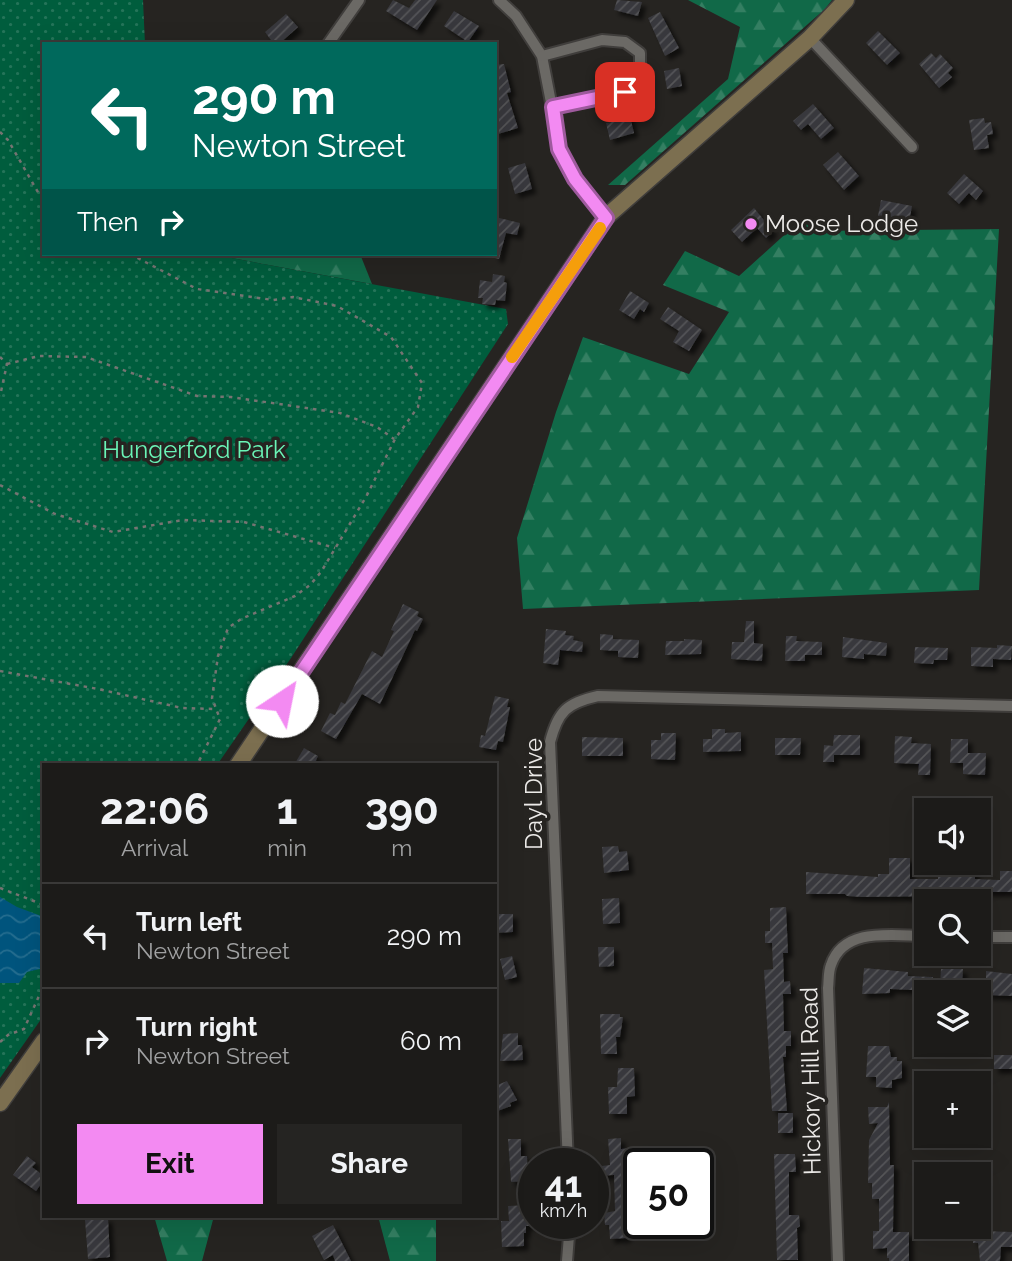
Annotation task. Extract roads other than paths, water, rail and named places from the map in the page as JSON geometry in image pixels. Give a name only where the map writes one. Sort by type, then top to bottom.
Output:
[{"type":"main road","points":[[239,763],[606,218],[810,37],[846,0]]},
{"type":"main road","points":[[0,1103],[42,1044]]},
{"type":"street","points":[[329,42],[359,0]]},
{"type":"street","points":[[499,0],[516,16],[542,56],[559,149],[575,179],[606,218]]},
{"type":"street","points":[[810,37],[912,147]]},
{"type":"street","points":[[542,56],[603,40],[625,42],[640,54],[640,76],[625,92],[553,107]]},
{"type":"street","name":"Dayl Drive","points":[[567,1148],[550,742],[556,720],[578,701],[598,696],[1012,706]]},
{"type":"street","name":"Hickory Hill Road","points":[[838,1261],[828,988],[831,965],[841,948],[861,936],[914,936]]},
{"type":"street","points":[[991,937],[1012,937]]},
{"type":"street","points":[[567,1261],[569,1239]]},
{"type":"water","points":[[0,897],[42,916],[42,968],[27,972],[19,983],[0,983]]},
{"type":"place","name":"Moose Lodge","points":[[751,224]]},
{"type":"park label","name":"Hungerford Park","points":[[194,450]]}]
